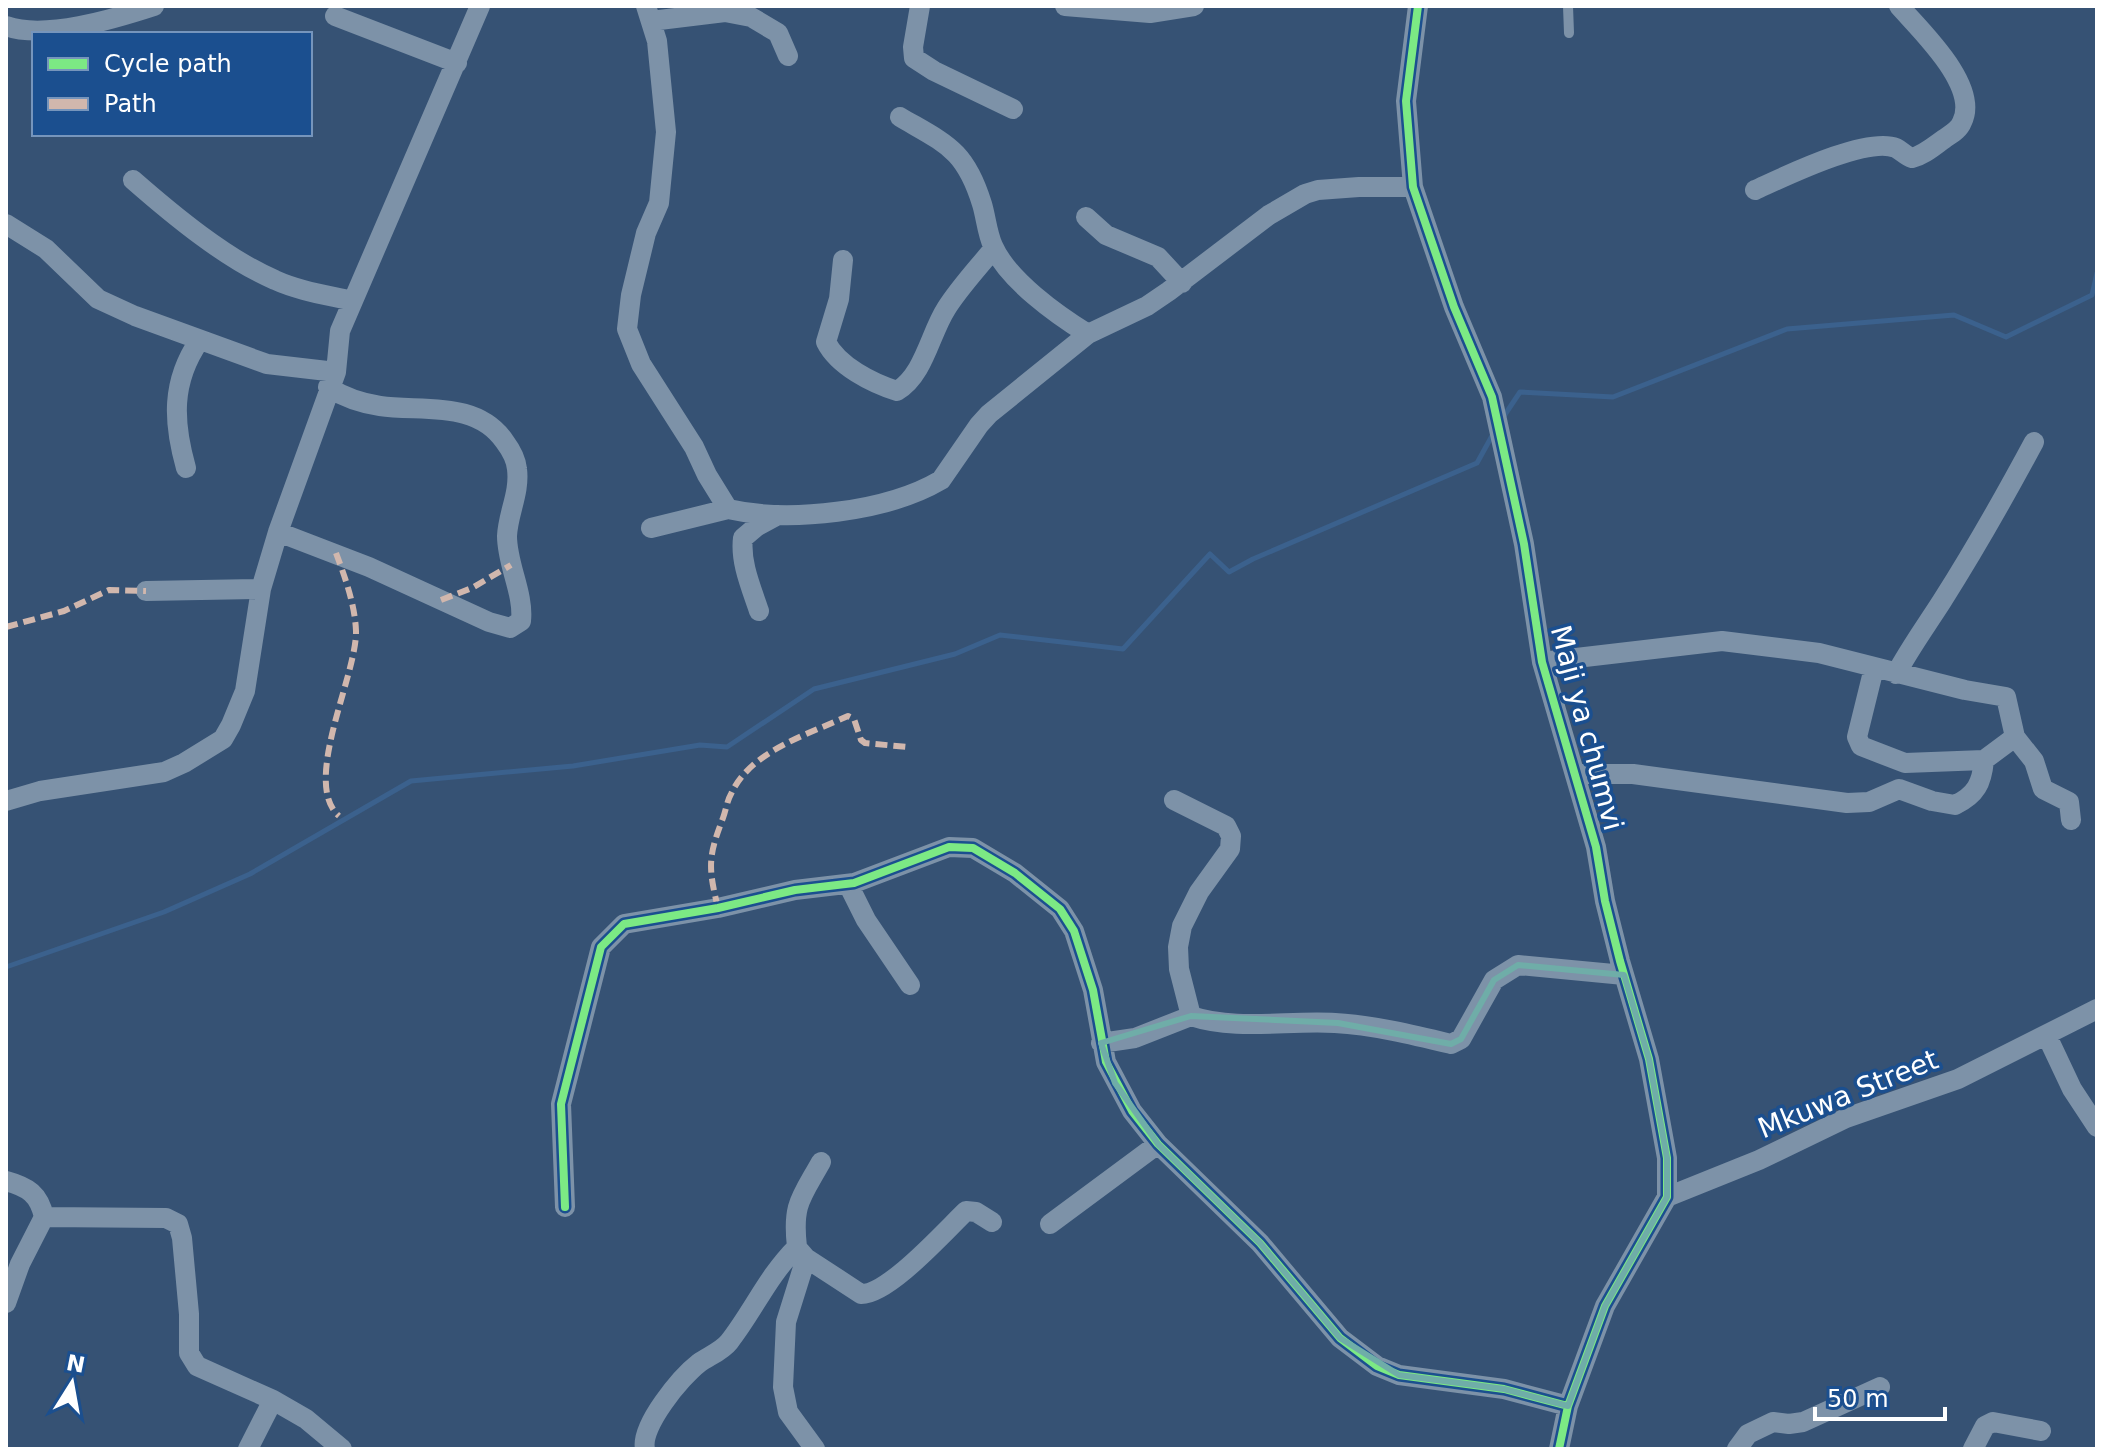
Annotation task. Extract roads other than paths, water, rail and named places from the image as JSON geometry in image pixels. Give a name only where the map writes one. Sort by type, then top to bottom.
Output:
[{"type":"street","points":[[6,26],[23,32],[70,26],[154,6]]},
{"type":"street","points":[[6,801],[40,791],[164,772],[223,739],[245,691],[261,589],[332,380],[340,331],[480,6]]},
{"type":"street","points":[[920,6],[914,58],[1013,109]]},
{"type":"street","points":[[1065,6],[1150,13],[1194,6]]},
{"type":"street","name":"Maji ya chumvi","points":[[1418,6],[1406,101],[1413,187],[1454,307],[1492,397],[1524,544],[1542,662],[1596,847],[1605,901],[1649,1059],[1667,1158],[1667,1197],[1605,1306],[1568,1406],[1559,1449]]},
{"type":"street","points":[[1755,190],[1834,155],[1887,146],[1912,158],[1920,156],[1956,131],[1963,122],[1966,107],[1954,73],[1899,6]]},
{"type":"street","points":[[728,509],[694,447],[641,364],[627,329],[631,295],[646,233],[659,203],[666,132],[657,41],[648,13],[725,12],[751,17],[778,33],[788,56]]},
{"type":"street","points":[[335,16],[457,63]]},
{"type":"street","points":[[900,117],[950,147],[968,166],[994,248],[1010,271],[1038,297],[1088,334]]},
{"type":"street","points":[[133,180],[171,213],[253,269],[285,283],[353,301]]},
{"type":"street","points":[[651,528],[728,509],[778,515],[868,505],[933,485],[941,480],[989,414],[1088,334],[1147,306],[1182,283],[1269,215],[1318,190],[1413,187]]},
{"type":"street","points":[[1086,217],[1106,235],[1158,257],[1182,283]]},
{"type":"street","points":[[6,224],[46,249],[98,299],[199,341],[267,364],[332,380],[343,397],[381,406],[442,409],[466,414],[494,428],[517,466],[518,492],[507,537],[520,600],[521,621],[513,628],[503,627],[396,578],[278,532]]},
{"type":"street","points":[[843,260],[839,299],[826,342],[831,352],[869,380],[897,391],[906,385],[921,360],[945,310],[994,248]]},
{"type":"street","points":[[186,468],[179,437],[179,380],[199,341]]},
{"type":"street","points":[[1896,674],[1916,637],[1941,603],[1997,511],[2034,442]]},
{"type":"street","points":[[759,611],[741,550],[743,538],[778,515]]},
{"type":"street","points":[[146,591],[261,589]]},
{"type":"street","points":[[1542,662],[1722,641],[1819,653],[1896,674],[2006,697],[2015,737],[2034,761],[2043,789],[2069,802],[2071,820]]},
{"type":"street","points":[[1874,668],[1857,737],[1861,746],[1905,763],[1984,760],[2015,737]]},
{"type":"street","points":[[1576,774],[1633,774],[1847,803],[1869,802],[1899,789],[1932,801],[1955,805],[1978,789],[1984,760]]},
{"type":"street","points":[[1174,800],[1226,826],[1231,836],[1230,849],[1199,892],[1182,926],[1178,947],[1179,969],[1191,1016]]},
{"type":"street","points":[[565,1207],[561,1104],[601,947],[624,924],[718,908],[795,890],[848,884],[924,859],[949,847],[973,848],[1015,873],[1060,909],[1074,931],[1093,990],[1101,1043],[1115,1083],[1132,1111],[1158,1144],[1260,1243],[1340,1338],[1377,1366],[1399,1375],[1504,1389],[1568,1406]]},
{"type":"street","points":[[848,884],[866,920],[910,985]]},
{"type":"street","points":[[1101,1043],[1135,1038],[1191,1016],[1204,1021],[1338,1023],[1451,1044],[1461,1039],[1494,980],[1518,965],[1624,975]]},
{"type":"street","name":"Mkuwa Street","points":[[1667,1197],[1759,1160],[1846,1118],[1958,1079],[2097,1009]]},
{"type":"street","points":[[2047,1036],[2072,1089],[2097,1127]]},
{"type":"street","points":[[1050,1224],[1158,1144]]},
{"type":"street","points":[[815,1449],[788,1412],[783,1387],[786,1322],[801,1253],[794,1217],[798,1203],[821,1162]]},
{"type":"street","points":[[6,1181],[34,1192],[41,1202],[44,1217],[20,1264],[6,1303]]},
{"type":"street","points":[[801,1253],[861,1294],[870,1294],[900,1275],[966,1211],[976,1212],[992,1222]]},
{"type":"street","points":[[44,1217],[166,1218],[178,1224],[187,1286],[189,1353],[197,1366],[273,1400],[306,1419],[342,1449]]},
{"type":"street","points":[[645,1449],[648,1427],[661,1409],[699,1363],[726,1346],[777,1266],[801,1253]]},
{"type":"street","points":[[1737,1449],[1748,1434],[1773,1422],[1803,1422],[1880,1387]]},
{"type":"street","points":[[248,1449],[273,1400]]},
{"type":"street","points":[[1973,1449],[1985,1426],[1993,1422],[2041,1431]]},
{"type":"lane","points":[[1568,6],[1569,33]]},
{"type":"waterway","points":[[1502,419],[1520,392],[1613,397],[1787,329],[1954,315],[2006,337],[2092,295],[2097,273]]},
{"type":"waterway","points":[[6,967],[164,912],[250,874],[411,781],[573,766],[700,745],[727,747],[814,689],[955,654],[1000,635],[1123,649],[1210,554],[1229,572],[1477,463],[1493,434]]}]
